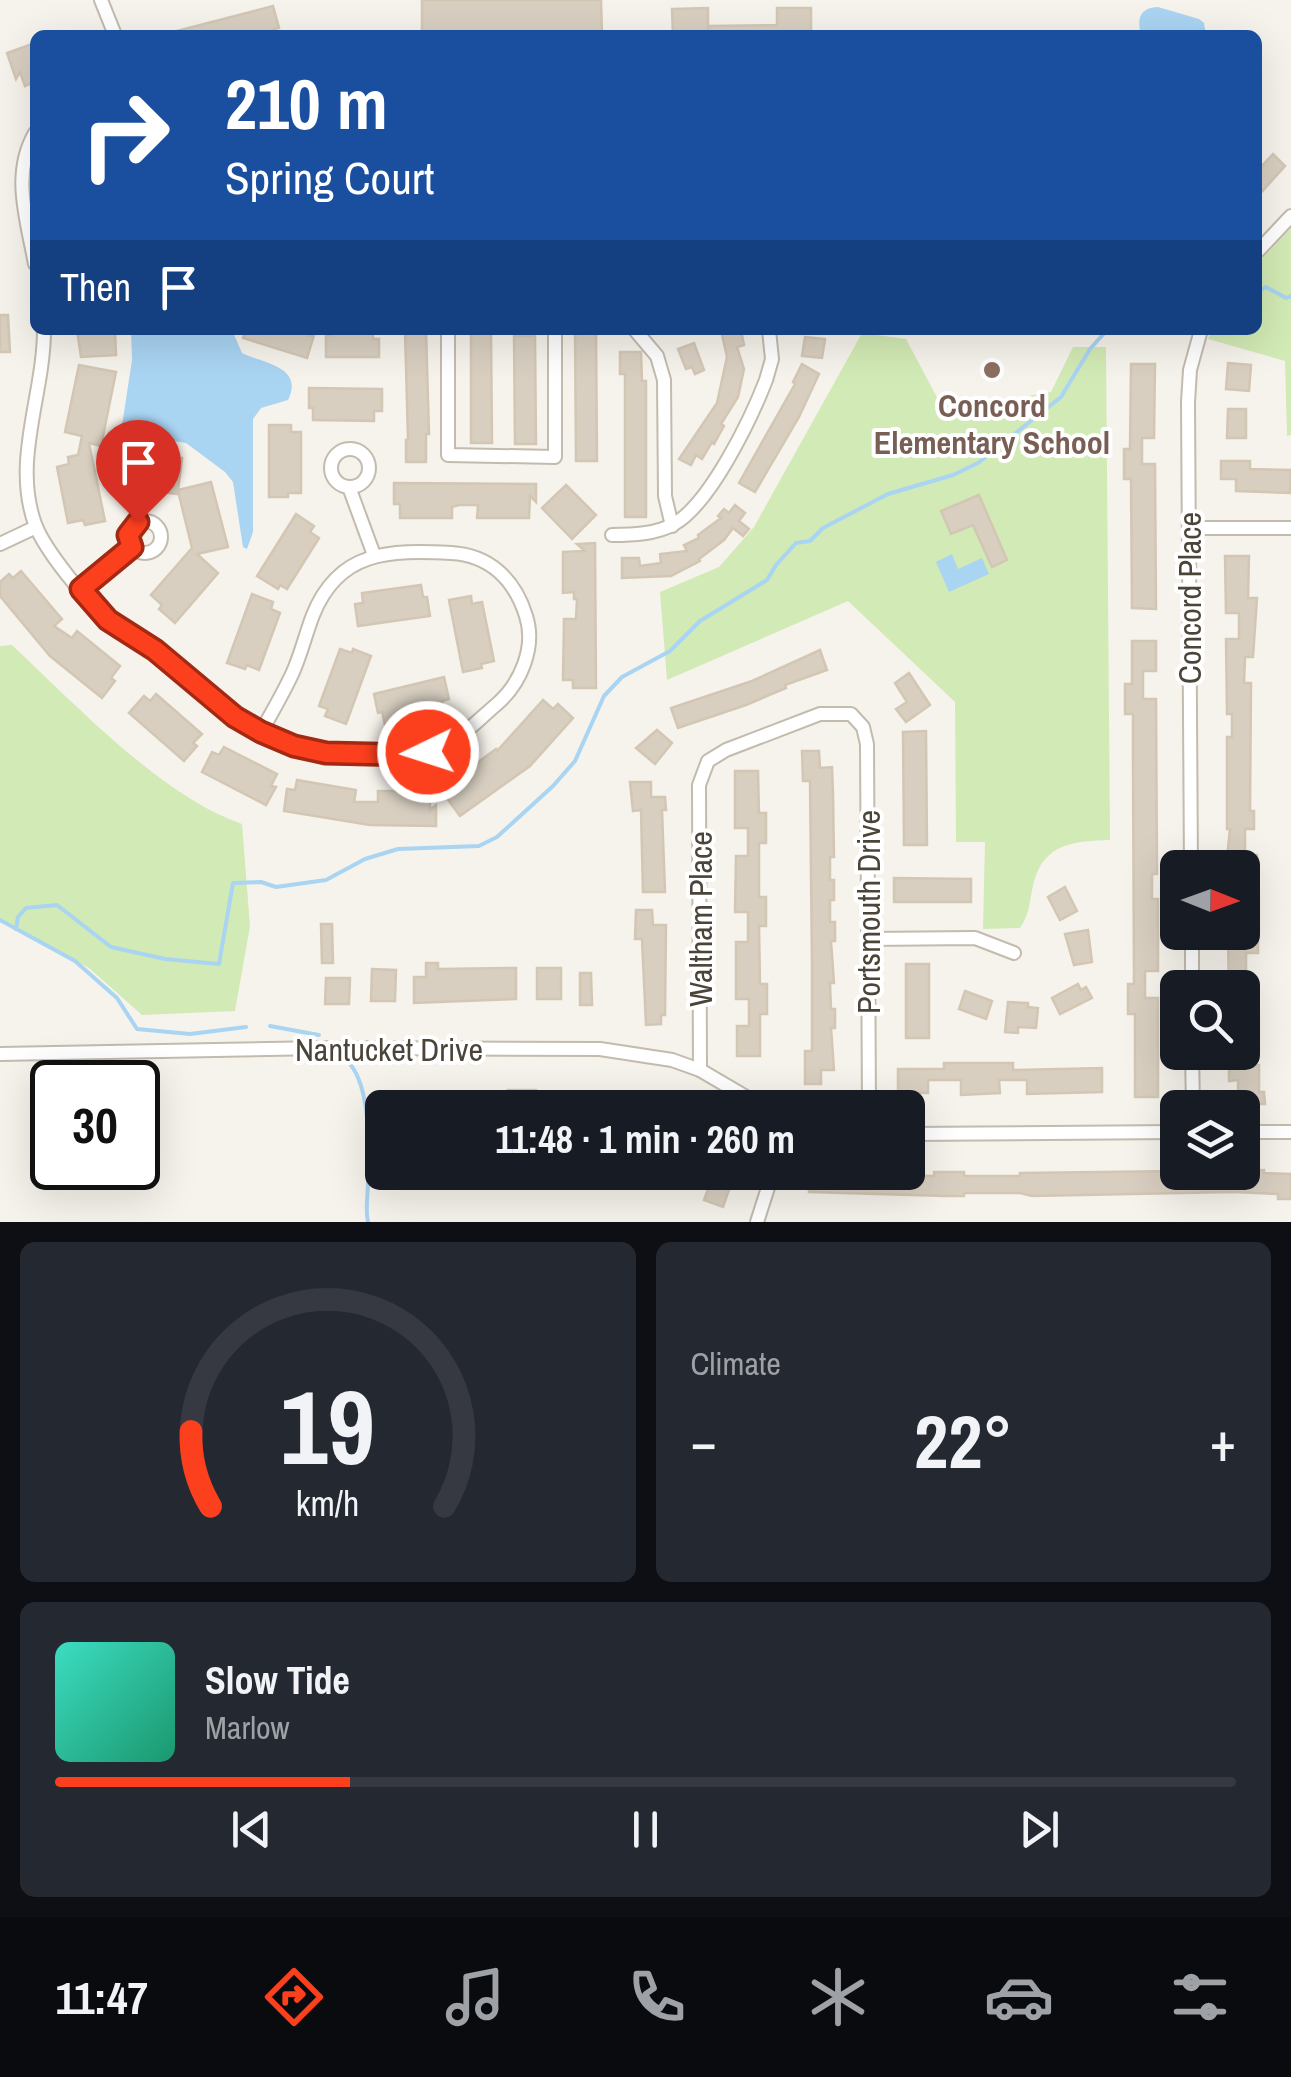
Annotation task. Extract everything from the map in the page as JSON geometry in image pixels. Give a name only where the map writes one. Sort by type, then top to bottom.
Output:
[{"type":"street","points":[[101,0],[113,30]]},
{"type":"street","points":[[30,143],[21,176],[30,233]]},
{"type":"street","points":[[1262,247],[1291,216]]},
{"type":"street","points":[[44,335],[26,463],[27,491],[36,527],[108,620],[155,650],[235,717],[261,732],[294,746],[326,753],[375,756],[428,752],[442,747],[504,697],[530,645],[523,607],[507,576],[481,559],[463,554],[374,555],[349,566],[334,578],[323,595],[294,671],[261,732]]},
{"type":"street","points":[[448,335],[448,455],[555,457],[555,335]]},
{"type":"street","points":[[639,335],[657,356],[664,380],[665,496],[672,526]]},
{"type":"street","points":[[612,535],[672,526],[701,501],[761,394],[772,359],[770,335]]},
{"type":"street","name":"Concord Place","points":[[1191,850],[1188,385],[1201,335]]},
{"type":"street","points":[[350,487],[374,555]]},
{"type":"street","points":[[0,544],[36,527]]},
{"type":"street","points":[[1189,528],[1291,528]]},
{"type":"street","points":[[81,589],[132,547]]},
{"type":"street","name":"Portsmouth Drive","points":[[702,769],[726,750],[820,714],[839,712],[858,720],[867,744],[870,1090]]},
{"type":"street","name":"Waltham Place","points":[[700,1070],[702,769]]},
{"type":"street","points":[[868,938],[975,938],[1014,953]]},
{"type":"street","name":"Nantucket Drive","points":[[0,1054],[323,1048],[600,1049],[654,1055],[700,1070],[734,1090]]},
{"type":"street","points":[[925,1134],[1160,1132]]},
{"type":"street","points":[[1260,1132],[1291,1132]]},
{"type":"street","points":[[756,1222],[767,1190]]},
{"type":"green space","points":[[1291,228],[1291,435],[1287,436],[1285,361],[1208,339],[1209,335],[1262,335],[1262,259]]},
{"type":"green space","points":[[861,335],[906,339],[940,403],[993,402],[1051,392],[1073,347],[1106,347],[1110,840],[1073,843],[1045,859],[1020,928],[983,929],[985,842],[956,842],[955,702],[848,601],[667,680],[660,592],[719,567],[754,527]]},
{"type":"green space","points":[[12,645],[150,771],[211,811],[242,824],[250,926],[235,1011],[142,1015],[89,968],[0,920],[0,646]]},
{"type":"water","points":[[1158,7],[1199,19],[1205,30],[1140,30],[1141,15]]},
{"type":"water","points":[[131,335],[234,335],[242,353],[280,368],[291,380],[288,400],[261,408],[253,419],[253,532],[247,549],[243,547],[233,482],[225,472],[186,443],[121,432],[132,360]]},
{"type":"water","points":[[952,554],[958,569],[982,558],[989,574],[949,592],[936,562]]},
{"type":"building","points":[[422,0],[601,0],[602,30],[422,30]]},
{"type":"building","points":[[273,6],[279,28],[272,30],[181,30]]},
{"type":"building","points":[[708,8],[708,30],[673,30],[672,9]]},
{"type":"building","points":[[777,8],[811,8],[811,30],[709,30],[709,26],[777,25]]},
{"type":"building","points":[[30,45],[30,84],[25,86],[20,72],[16,79],[7,53]]},
{"type":"building","points":[[1273,154],[1285,166],[1262,192],[1262,166]]},
{"type":"building","points":[[0,315],[8,315],[10,352],[0,352]]},
{"type":"building","points":[[78,335],[115,335],[116,355],[81,357]]},
{"type":"building","points":[[244,335],[314,335],[307,358],[243,338]]},
{"type":"building","points":[[326,335],[373,335],[373,339],[379,339],[379,357],[326,357]]},
{"type":"building","points":[[405,335],[426,335],[426,462],[406,462]]},
{"type":"building","points":[[471,335],[491,335],[492,443],[471,443]]},
{"type":"building","points":[[575,335],[596,335],[597,461],[576,461]]},
{"type":"building","points":[[722,335],[742,335],[744,345],[737,347],[744,369],[738,397],[714,444],[702,459],[696,455],[691,465],[679,459],[717,403],[727,357]]},
{"type":"building","points":[[514,336],[535,336],[536,444],[515,444]]},
{"type":"building","points":[[805,337],[825,339],[822,358],[802,356]]},
{"type":"building","points":[[694,343],[704,370],[695,374],[692,367],[686,369],[678,349]]},
{"type":"building","points":[[620,352],[641,352],[642,381],[646,381],[646,517],[625,517],[625,374],[620,374]]},
{"type":"building","points":[[1228,363],[1251,365],[1249,391],[1226,389]]},
{"type":"building","points":[[802,364],[819,374],[755,492],[739,483],[795,384]]},
{"type":"building","points":[[1131,364],[1155,364],[1154,438],[1142,438],[1142,464],[1155,464],[1156,609],[1132,608],[1131,479],[1124,479],[1124,449],[1130,449]]},
{"type":"building","points":[[79,365],[116,372],[101,446],[89,443],[105,521],[85,525],[83,520],[68,523],[57,467],[69,464],[68,457],[78,455],[82,436],[65,432]]},
{"type":"building","points":[[309,388],[382,389],[382,411],[374,411],[374,421],[313,420]]},
{"type":"building","points":[[1228,409],[1246,409],[1246,438],[1227,438]]},
{"type":"building","points":[[269,425],[291,425],[291,432],[301,432],[301,493],[269,497]]},
{"type":"building","points":[[113,447],[182,458],[178,490],[211,482],[228,547],[197,554],[218,573],[175,623],[159,609],[162,605],[151,595],[192,548],[178,491],[177,494],[115,485],[117,472],[110,471]]},
{"type":"building","points":[[1221,461],[1250,461],[1250,469],[1291,470],[1290,493],[1236,491],[1236,479],[1221,479]]},
{"type":"building","points":[[394,483],[536,484],[536,502],[530,496],[529,518],[477,518],[478,505],[459,505],[452,507],[452,518],[400,518],[400,504],[394,504]]},
{"type":"building","points":[[566,485],[596,515],[572,539],[542,508]]},
{"type":"building","points":[[979,495],[1007,560],[992,567],[973,525],[951,534],[941,511]]},
{"type":"building","points":[[735,505],[745,513],[739,521],[749,529],[743,536],[733,528],[700,561],[671,576],[622,578],[622,558],[639,558],[640,566],[661,563],[660,554],[687,551],[684,545],[699,538],[721,518],[718,516],[724,509],[729,513]]},
{"type":"building","points":[[296,514],[314,526],[310,532],[319,538],[287,589],[280,585],[278,589],[257,576]]},
{"type":"building","points":[[595,543],[596,688],[573,688],[573,680],[563,680],[564,619],[576,619],[577,599],[574,592],[563,593],[563,552],[585,551],[577,544]]},
{"type":"building","points":[[1225,556],[1249,556],[1248,598],[1257,598],[1253,657],[1245,657],[1244,683],[1251,683],[1250,811],[1254,811],[1254,829],[1245,829],[1245,850],[1228,850],[1227,737],[1232,737],[1232,714],[1227,714],[1226,639],[1239,639],[1239,613],[1226,613]]},
{"type":"building","points":[[21,571],[62,619],[54,626],[72,638],[77,631],[120,666],[102,698],[50,656],[0,596],[0,582]]},
{"type":"building","points":[[421,585],[430,616],[358,626],[355,604],[363,603],[362,593]]},
{"type":"building","points":[[252,594],[273,602],[271,609],[280,613],[259,670],[227,663]]},
{"type":"building","points":[[471,596],[472,604],[482,602],[494,661],[463,672],[449,600]]},
{"type":"building","points":[[1132,641],[1156,641],[1156,671],[1143,671],[1143,699],[1156,699],[1157,874],[1152,874],[1152,899],[1158,899],[1158,971],[1145,971],[1145,998],[1158,998],[1158,1097],[1135,1097],[1135,1014],[1128,1014],[1128,984],[1134,984],[1133,714],[1125,714],[1125,684],[1132,684]]},
{"type":"building","points":[[340,649],[371,656],[346,724],[325,716],[328,709],[319,706]]},
{"type":"building","points":[[820,650],[827,670],[746,705],[678,728],[671,708],[752,681]]},
{"type":"building","points":[[909,673],[930,705],[906,722],[896,709],[907,702],[895,683]]},
{"type":"building","points":[[444,677],[449,699],[442,701],[444,711],[385,725],[374,694]]},
{"type":"building","points":[[156,694],[202,734],[184,761],[129,713],[144,696],[150,701]]},
{"type":"building","points":[[543,700],[553,709],[558,704],[573,718],[530,766],[460,816],[446,797],[453,793],[447,785],[497,751]]},
{"type":"building","points":[[657,730],[672,743],[655,764],[636,748]]},
{"type":"building","points":[[926,731],[927,845],[904,845],[903,732]]},
{"type":"building","points":[[224,747],[277,774],[271,786],[276,787],[266,805],[202,772],[212,752],[219,755]]},
{"type":"building","points":[[802,751],[819,751],[820,768],[832,767],[834,857],[830,857],[830,880],[834,880],[834,900],[830,900],[830,922],[835,922],[835,941],[831,941],[834,983],[830,983],[831,1009],[835,1009],[835,1028],[831,1028],[834,1070],[821,1070],[821,1084],[805,1084],[805,1051],[812,1051],[812,964],[810,781],[803,781]]},
{"type":"building","points":[[735,771],[758,771],[759,813],[766,813],[766,843],[759,843],[759,897],[766,897],[766,926],[759,926],[760,984],[767,984],[767,1014],[760,1014],[760,1056],[737,1056],[737,1026],[749,1026],[749,999],[736,999],[736,942],[748,942],[748,912],[735,912],[736,856],[748,856],[748,828],[735,828]]},
{"type":"building","points":[[297,780],[356,790],[354,802],[378,802],[378,791],[430,791],[430,810],[436,805],[436,826],[370,825],[284,811],[287,789],[295,790]]},
{"type":"building","points":[[630,782],[651,782],[651,797],[665,797],[665,892],[643,892],[641,810],[633,811]]},
{"type":"building","points":[[894,878],[971,879],[971,902],[894,902]]},
{"type":"building","points":[[1065,887],[1077,911],[1060,920],[1048,897]]},
{"type":"building","points":[[636,910],[652,910],[653,925],[666,925],[665,1015],[661,1015],[661,1024],[646,1025],[642,939],[635,939]]},
{"type":"building","points":[[321,924],[332,924],[333,963],[322,963]]},
{"type":"building","points":[[1088,930],[1092,962],[1074,965],[1065,934]]},
{"type":"building","points":[[1228,950],[1258,950],[1246,953],[1246,970],[1229,970]]},
{"type":"building","points":[[426,963],[438,963],[438,969],[516,968],[516,999],[414,1003],[414,977],[426,977]]},
{"type":"building","points":[[906,964],[929,964],[929,1038],[906,1038]]},
{"type":"building","points":[[537,968],[561,968],[561,999],[537,999]]},
{"type":"building","points":[[372,969],[396,970],[395,1001],[371,1001]]},
{"type":"building","points":[[580,973],[591,973],[592,1005],[580,1005]]},
{"type":"building","points":[[326,978],[350,978],[349,1004],[325,1004]]},
{"type":"building","points":[[1078,984],[1081,990],[1086,987],[1092,998],[1060,1014],[1052,998]]},
{"type":"building","points":[[965,991],[992,1001],[986,1019],[959,1009]]},
{"type":"building","points":[[1008,1002],[1038,1008],[1036,1028],[1018,1027],[1018,1033],[1005,1032]]},
{"type":"building","points":[[944,1063],[1013,1063],[1013,1070],[1102,1068],[1102,1092],[1027,1094],[1027,1080],[999,1080],[1000,1093],[961,1095],[961,1080],[928,1080],[928,1093],[898,1090],[898,1069],[944,1069]]},
{"type":"building","points":[[1229,1070],[1259,1070],[1259,1090],[1238,1090],[1238,1080],[1229,1081]]},
{"type":"building","points":[[1260,1170],[1291,1174],[1291,1199],[1278,1199],[1278,1194],[1234,1192],[945,1196],[809,1192],[925,1190],[925,1176],[934,1176],[934,1172],[1020,1176],[1160,1171],[1160,1190],[1260,1190]]},
{"type":"building","points":[[708,1190],[729,1190],[723,1207],[704,1200]]},
{"type":"waterway","points":[[1262,290],[1266,287],[1286,298],[1291,296]]},
{"type":"waterway","points":[[16,929],[18,917],[26,908],[57,905],[111,947],[165,959],[219,964],[233,883],[261,882],[276,887],[326,880],[365,859],[398,849],[479,846],[497,837],[575,761],[604,696],[622,677],[670,651],[700,621],[767,580],[796,543],[810,541],[823,528],[888,494],[953,475],[978,463],[1061,397],[1103,335]]},
{"type":"waterway","points":[[0,920],[75,961],[117,998],[137,1029],[190,1034],[246,1027]]},
{"type":"waterway","points":[[270,1026],[319,1035]]},
{"type":"waterway","points":[[350,1064],[362,1088],[367,1120],[368,1222]]},
{"type":"place","name":"Concord Elementary School","points":[[992,370]]},
{"type":"route","points":[[138,522],[128,535],[132,547],[81,589],[108,620],[155,650],[235,717],[294,746],[356,756],[428,752]]}]
